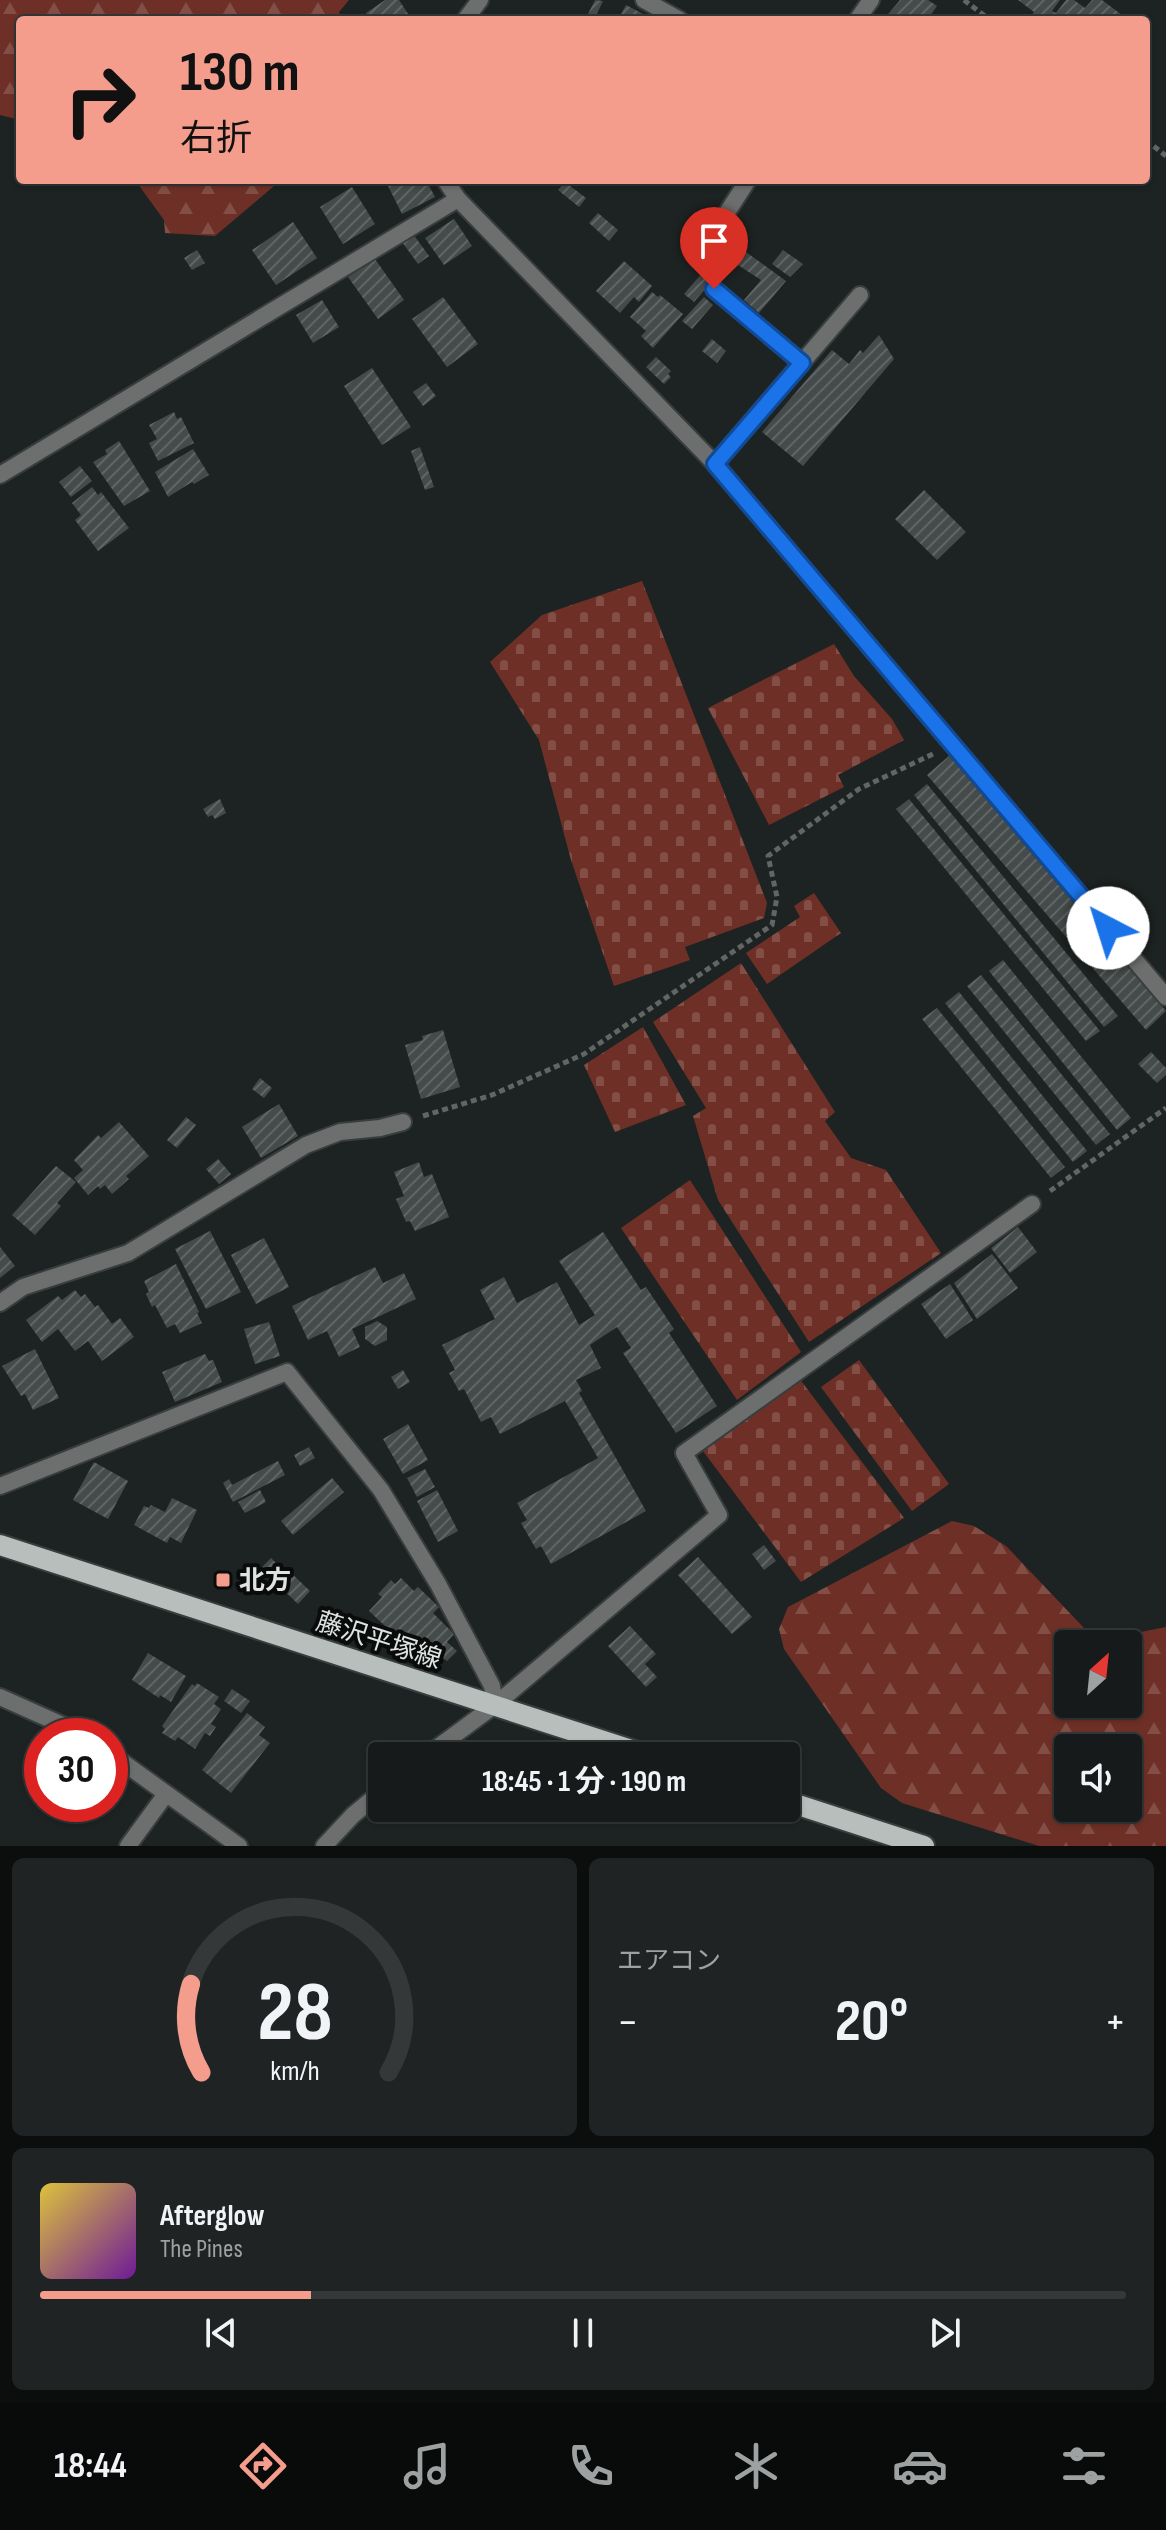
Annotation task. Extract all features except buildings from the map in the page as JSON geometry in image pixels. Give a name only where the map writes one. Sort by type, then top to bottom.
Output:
[{"type":"main road","name":"藤沢平塚線","points":[[0,1545],[607,1742]]},
{"type":"main road","points":[[800,1806],[924,1846]]},
{"type":"street","points":[[644,0],[673,16]]},
{"type":"street","points":[[448,184],[458,199],[715,464],[1166,997]]},
{"type":"street","points":[[719,225],[745,184]]},
{"type":"street","points":[[0,475],[458,199]]},
{"type":"street","points":[[714,289],[802,363]]},
{"type":"street","points":[[715,464],[860,295]]},
{"type":"street","points":[[0,1303],[23,1287],[128,1253],[306,1145],[340,1132],[403,1122]]},
{"type":"street","points":[[445,1742],[495,1705],[719,1515],[684,1453],[1032,1204]]},
{"type":"street","points":[[0,1486],[287,1372],[381,1490],[438,1584],[492,1686],[495,1705]]},
{"type":"street","points":[[0,1697],[47,1718]]},
{"type":"street","points":[[128,1766],[239,1846]]},
{"type":"street","points":[[128,1846],[166,1794]]},
{"type":"street","points":[[324,1846],[368,1803]]},
{"type":"path","points":[[964,0],[985,16]]},
{"type":"path","points":[[1150,143],[1166,156]]},
{"type":"path","points":[[403,1122],[492,1095],[584,1054],[772,925],[777,897],[768,856],[859,789],[953,744]]},
{"type":"path","points":[[1032,1204],[1166,1108]]},
{"type":"green space","points":[[0,0],[349,0],[339,12],[340,16],[16,16],[16,119],[0,115]]},
{"type":"green space","points":[[138,184],[276,184],[215,236],[165,233],[164,220]]},
{"type":"green space","points":[[642,581],[767,903],[764,918],[685,947],[690,960],[614,986],[571,860],[539,740],[490,662],[542,615]]},
{"type":"green space","points":[[834,644],[854,676],[892,719],[904,740],[838,775],[844,787],[769,825],[708,708]]},
{"type":"green space","points":[[814,893],[841,933],[767,984],[746,953],[800,917],[794,906]]},
{"type":"green space","points":[[741,963],[835,1112],[825,1121],[851,1158],[886,1170],[941,1253],[809,1342],[718,1200],[693,1116],[706,1108],[653,1022]]},
{"type":"green space","points":[[643,1027],[686,1105],[615,1132],[584,1065]]},
{"type":"green space","points":[[690,1180],[801,1352],[737,1400],[621,1228]]},
{"type":"green space","points":[[859,1360],[949,1484],[912,1511],[821,1387]]},
{"type":"green space","points":[[799,1378],[904,1518],[801,1582],[703,1451]]},
{"type":"green space","points":[[952,1521],[974,1526],[1006,1546],[1084,1628],[1093,1630],[1054,1630],[1054,1718],[1142,1718],[1142,1632],[1166,1627],[1166,1846],[1039,1846],[902,1803],[881,1788],[784,1649],[779,1629],[788,1607]]},
{"type":"place","name":"北方","points":[[223,1580]]},
{"type":"route","points":[[714,289],[802,363],[715,464],[1108,928]]}]
